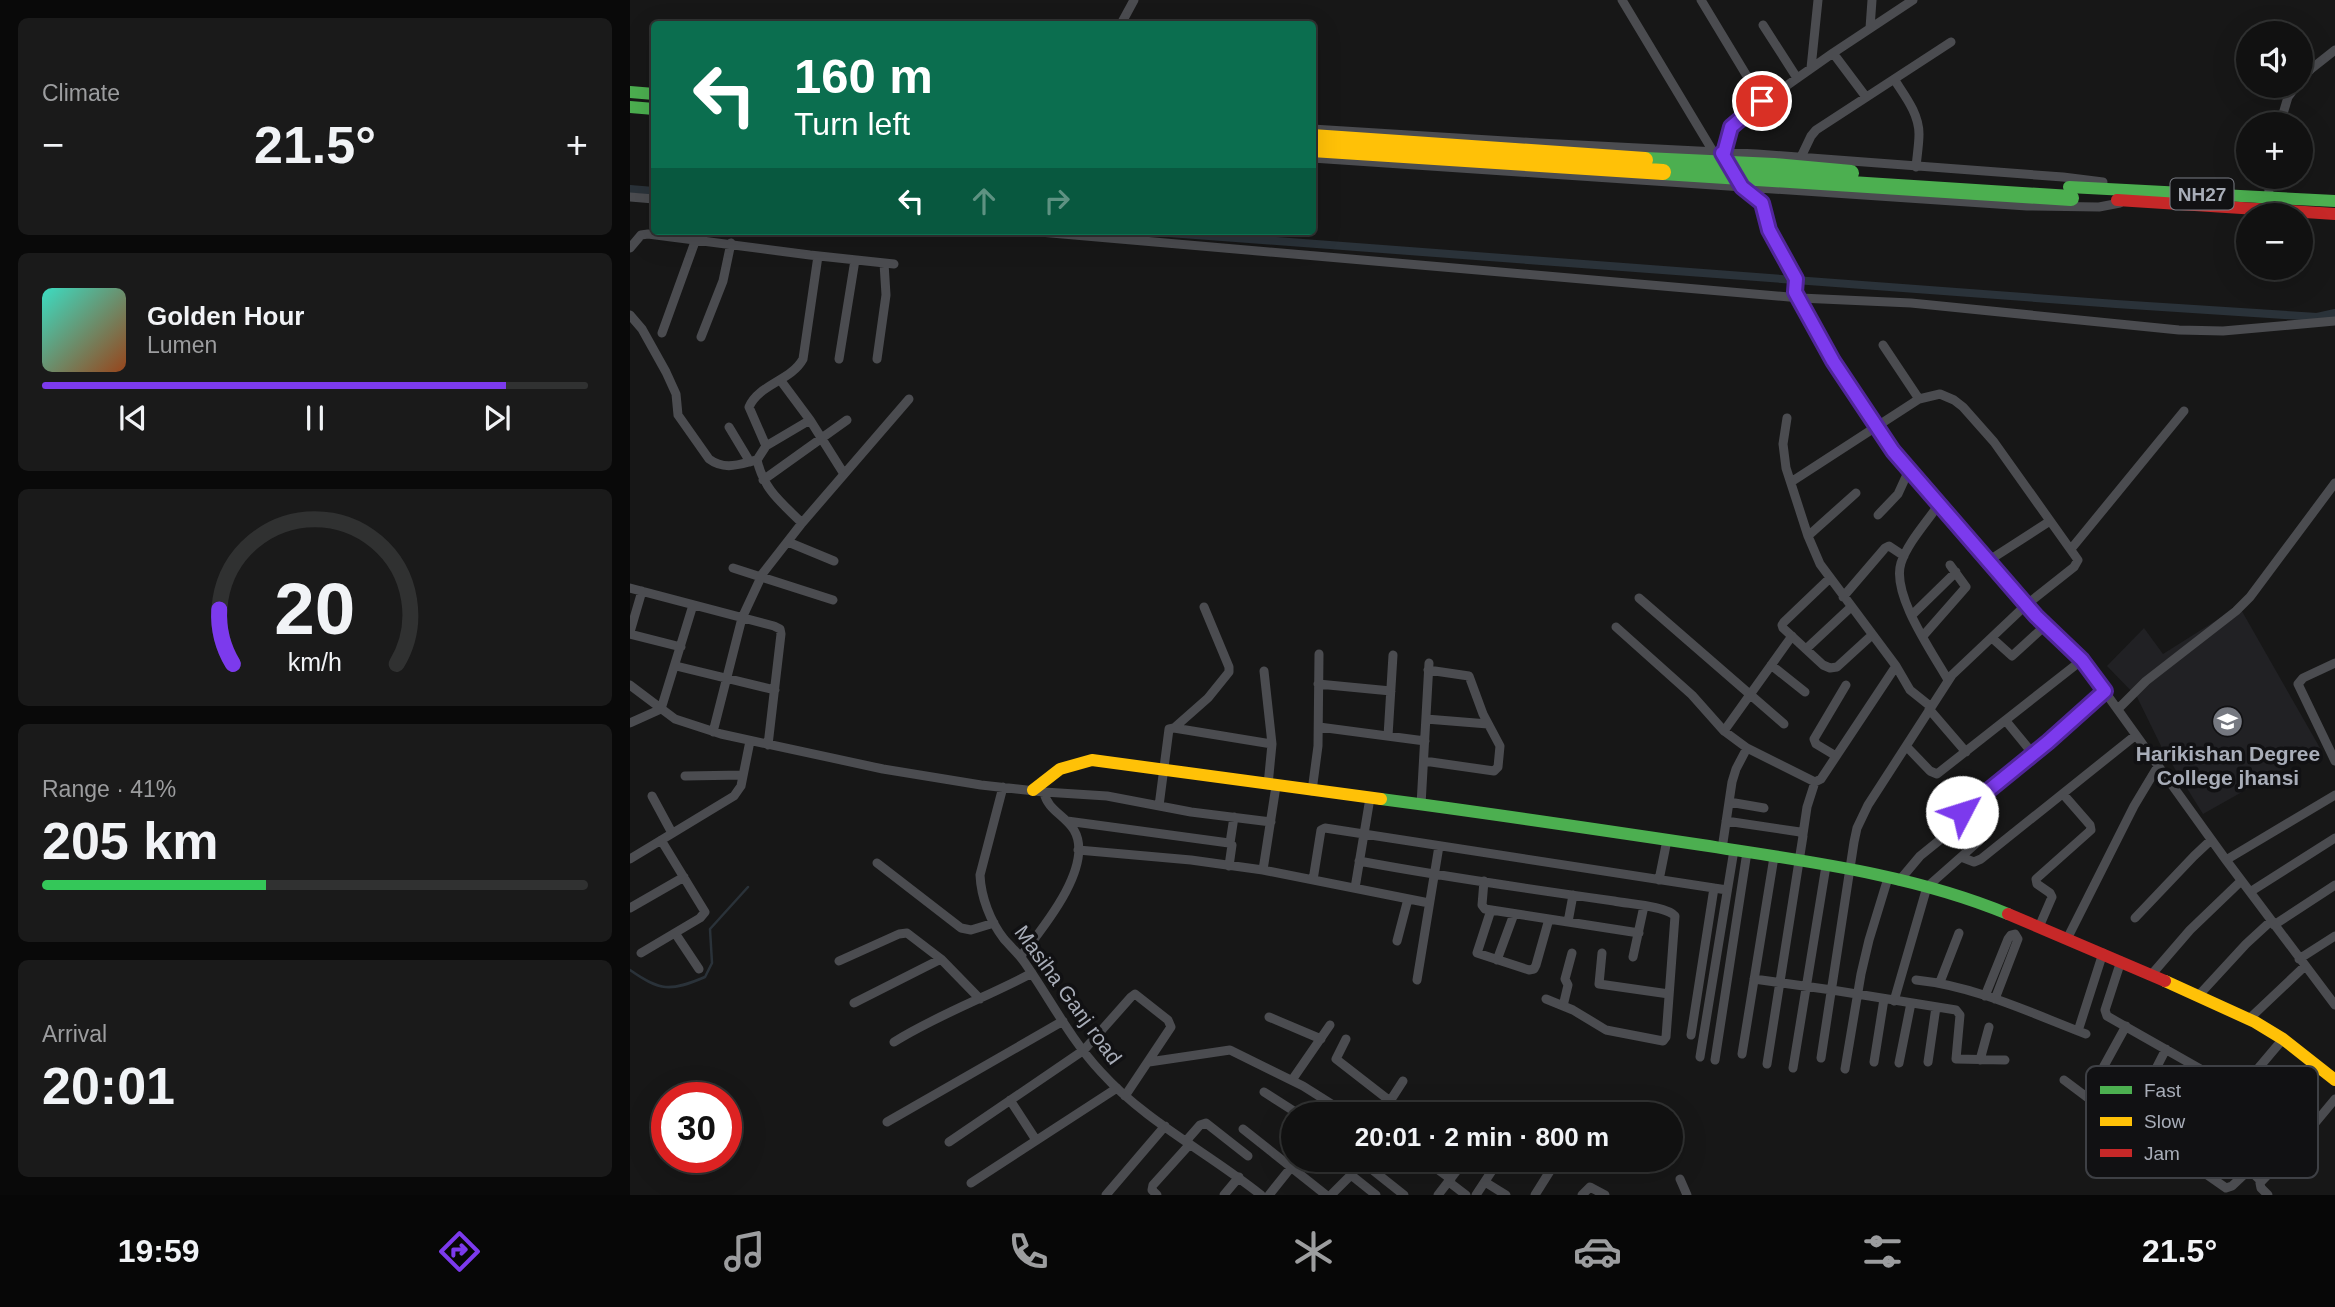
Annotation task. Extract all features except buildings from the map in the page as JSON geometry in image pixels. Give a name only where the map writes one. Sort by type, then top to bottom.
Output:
[{"type":"main road","points":[[630,92],[651,94]]},
{"type":"main road","points":[[630,107],[651,108]]},
{"type":"main road","name":"NH27","points":[[1316,137],[2070,192],[2335,201]]},
{"type":"main road","name":"NH27","points":[[1316,149],[1531,165],[2070,192]]},
{"type":"main road","name":"NH27","points":[[2132,195],[2335,214]]},
{"type":"main road","points":[[1039,791],[1053,772],[1076,762],[1092,760],[1667,840],[1850,870],[1927,887],[1989,906],[2103,953],[2249,1019],[2283,1039],[2317,1066]]},
{"type":"main road","points":[[2318,1067],[2335,1080]]},
{"type":"street","points":[[1123,21],[1134,0]]},
{"type":"street","points":[[1622,0],[1742,187],[1762,203],[1769,230],[1796,279],[1798,295],[1833,361],[1893,451],[2026,605],[2082,660],[2211,841],[2335,1005]]},
{"type":"street","points":[[1701,0],[1762,101]]},
{"type":"street","points":[[1811,68],[1818,0]]},
{"type":"street","points":[[1870,28],[1872,0]]},
{"type":"street","points":[[1720,153],[1731,127],[1762,101],[1913,0]]},
{"type":"street","points":[[1763,25],[1797,78]]},
{"type":"street","points":[[1800,159],[1816,130],[1951,42]]},
{"type":"street","points":[[2313,67],[2335,50]]},
{"type":"street","points":[[1833,53],[1866,97]]},
{"type":"street","points":[[1894,79],[1913,109],[1918,124],[1916,167]]},
{"type":"street","points":[[1316,129],[1757,154],[2078,178],[2132,195]]},
{"type":"street","points":[[1316,158],[2050,207],[2099,206],[2132,195]]},
{"type":"street","points":[[2268,197],[2269,189]]},
{"type":"street","points":[[630,197],[651,199]]},
{"type":"street","points":[[630,248],[640,235],[651,234]]},
{"type":"street","points":[[658,235],[889,263],[877,359]]},
{"type":"street","points":[[1076,235],[1911,303],[2179,330],[2223,331],[2335,321]]},
{"type":"street","points":[[662,333],[696,239]]},
{"type":"street","points":[[701,337],[723,281],[732,243]]},
{"type":"street","points":[[766,446],[749,407],[757,396],[796,369],[803,359],[818,256]]},
{"type":"street","points":[[839,359],[855,260]]},
{"type":"street","points":[[630,315],[642,329],[670,380],[676,394],[678,415],[715,464],[727,467],[754,461],[766,446],[810,420]]},
{"type":"street","points":[[1883,345],[1919,399]]},
{"type":"street","points":[[781,381],[810,420],[844,474]]},
{"type":"street","points":[[1791,482],[1919,399],[1947,395],[1963,407],[1994,442],[2078,560],[2077,565],[2026,605],[1959,667],[1861,817],[1850,870],[1821,1058]]},
{"type":"street","points":[[713,732],[742,618],[760,578],[802,523],[909,399]]},
{"type":"street","points":[[2071,548],[2184,411]]},
{"type":"street","points":[[1787,418],[1783,444],[1786,468],[1820,564],[1896,666],[1910,690],[1930,708],[1966,752]]},
{"type":"street","points":[[763,480],[847,420]]},
{"type":"street","points":[[729,427],[754,461],[769,491],[802,523]]},
{"type":"street","points":[[1878,515],[1898,494],[1909,470]]},
{"type":"street","points":[[2118,709],[2146,681],[2250,597],[2335,483]]},
{"type":"street","points":[[1808,536],[1856,493]]},
{"type":"street","points":[[1939,504],[1904,556],[1899,572],[1899,584],[1912,615],[1948,681]]},
{"type":"street","points":[[1988,561],[2050,521]]},
{"type":"street","points":[[788,542],[834,561]]},
{"type":"street","points":[[1843,597],[1887,547],[1904,556]]},
{"type":"street","points":[[733,568],[834,600]]},
{"type":"street","points":[[1912,615],[1953,569],[1966,587],[1923,636]]},
{"type":"street","points":[[1830,578],[1783,624],[1783,628],[1824,665],[1833,668],[1872,635]]},
{"type":"street","points":[[630,587],[780,629],[768,745]]},
{"type":"street","points":[[642,591],[630,633],[681,647]]},
{"type":"street","points":[[1639,598],[1784,724]]},
{"type":"street","points":[[630,723],[661,709],[693,605]]},
{"type":"street","points":[[1159,806],[1169,729],[1174,728],[1208,698],[1229,672],[1204,607]]},
{"type":"street","points":[[1806,649],[1851,607]]},
{"type":"street","points":[[1992,638],[2012,656],[2046,625]]},
{"type":"street","points":[[1616,627],[1692,695],[1724,731],[1747,748],[1815,782]]},
{"type":"street","points":[[1724,731],[1792,636]]},
{"type":"street","points":[[1312,791],[1319,727],[1319,654]]},
{"type":"street","points":[[1388,736],[1393,655]]},
{"type":"street","points":[[1907,747],[1937,775],[2082,660]]},
{"type":"street","points":[[2335,663],[2303,678],[2298,684],[2332,748],[2335,761]]},
{"type":"street","points":[[1771,665],[1805,692]]},
{"type":"street","points":[[676,666],[775,690]]},
{"type":"street","points":[[1766,1064],[1800,861],[1802,834],[1815,782],[1821,779],[1896,666]]},
{"type":"street","points":[[1421,805],[1428,667],[1469,677],[1501,749],[1496,770],[1424,761]]},
{"type":"street","points":[[1263,870],[1271,822],[1272,785],[1272,744],[1264,671]]},
{"type":"street","points":[[1318,684],[1391,691]]},
{"type":"street","points":[[630,685],[675,719],[713,732],[768,745],[883,769],[1003,787],[1107,796],[1271,822]]},
{"type":"street","points":[[1836,756],[1816,744],[1814,738],[1846,685]]},
{"type":"street","points":[[1845,1069],[1869,940],[1893,880],[1962,822],[1964,810],[2034,754],[2105,691]]},
{"type":"street","points":[[1426,719],[1488,724]]},
{"type":"street","points":[[2006,721],[2034,754]]},
{"type":"street","points":[[1319,727],[1425,741]]},
{"type":"street","points":[[1174,728],[1272,744]]},
{"type":"street","points":[[1961,858],[1974,862],[1981,859],[2136,735]]},
{"type":"street","points":[[630,859],[734,796],[741,786],[750,741]]},
{"type":"street","points":[[1715,1060],[1734,850],[1726,821],[1734,774],[1747,748]]},
{"type":"street","points":[[2067,939],[2134,806],[2158,766]]},
{"type":"street","points":[[685,776],[743,775]]},
{"type":"street","name":"Masiha Ganj road","points":[[1003,787],[980,875],[981,886],[994,923],[1021,956],[1100,1072],[1125,1096],[1261,1195]]},
{"type":"street","points":[[1021,956],[1053,914],[1064,894],[1075,867],[1078,850],[1076,834],[1039,791]]},
{"type":"street","points":[[2039,927],[2052,897],[2050,892],[2036,884],[2036,879],[2091,830],[2090,825],[2063,794]]},
{"type":"street","points":[[2225,860],[2335,795]]},
{"type":"street","points":[[652,796],[672,833]]},
{"type":"street","points":[[1355,888],[1370,798]]},
{"type":"street","points":[[1729,802],[1764,808]]},
{"type":"street","points":[[1229,866],[1234,817]]},
{"type":"street","points":[[1067,821],[1230,843]]},
{"type":"street","points":[[1726,821],[1802,834]]},
{"type":"street","points":[[1314,880],[1322,829],[1727,890]]},
{"type":"street","points":[[2250,892],[2335,838]]},
{"type":"street","points":[[641,953],[703,916],[705,912],[661,840]]},
{"type":"street","points":[[1658,880],[1667,840]]},
{"type":"street","points":[[1874,1062],[1889,1000],[1927,887],[1979,841]]},
{"type":"street","points":[[2135,918],[2211,841]]},
{"type":"street","points":[[1417,980],[1439,846]]},
{"type":"street","points":[[1078,850],[1263,870],[1429,903]]},
{"type":"street","points":[[1700,1057],[1734,850]]},
{"type":"street","points":[[1742,1054],[1774,857]]},
{"type":"street","points":[[1359,861],[1433,875],[1644,906],[1670,911],[1675,916],[1666,1037],[1662,1041],[1606,1030],[1546,999]]},
{"type":"street","points":[[877,863],[961,928],[971,930],[994,923]]},
{"type":"street","points":[[1793,1068],[1826,866]]},
{"type":"street","points":[[630,908],[684,877]]},
{"type":"street","points":[[1484,881],[1482,906],[1491,910],[1639,933]]},
{"type":"street","points":[[2152,974],[2190,930],[2241,881]]},
{"type":"street","points":[[2199,995],[2246,944],[2273,923],[2335,885]]},
{"type":"street","points":[[1691,1035],[1714,888]]},
{"type":"street","points":[[1568,922],[1573,895]]},
{"type":"street","points":[[1396,942],[1408,899]]},
{"type":"street","points":[[1633,957],[1644,906]]},
{"type":"street","points":[[1491,910],[1476,953],[1529,970],[1534,969],[1549,919]]},
{"type":"street","points":[[1497,960],[1514,914]]},
{"type":"street","points":[[675,933],[699,968]]},
{"type":"street","points":[[839,961],[903,933],[912,936],[941,959],[980,999]]},
{"type":"street","points":[[1940,982],[1959,933]]},
{"type":"street","points":[[2011,934],[2015,934],[2018,939],[1990,998],[2008,939],[2011,934]]},
{"type":"street","points":[[2249,1019],[2302,962],[2335,936]]},
{"type":"street","points":[[1563,1006],[1568,985],[1565,979],[1572,953]]},
{"type":"street","points":[[1602,953],[1600,984],[1669,994]]},
{"type":"street","points":[[1916,980],[1940,982],[2082,1033],[2103,953]]},
{"type":"street","points":[[854,1003],[941,959]]},
{"type":"street","points":[[2121,961],[2105,1013],[2109,1018],[2196,1066]]},
{"type":"street","points":[[894,1042],[920,1026],[1032,973]]},
{"type":"street","points":[[1754,979],[1956,1010],[1960,1013],[1956,1059],[2005,1060]]},
{"type":"street","points":[[949,1142],[1084,1050],[1135,994],[1171,1024],[1169,1032],[1125,1096]]},
{"type":"street","points":[[1899,1063],[1911,1003]]},
{"type":"street","points":[[1928,1062],[1936,1007]]},
{"type":"street","points":[[1269,1017],[1321,1039]]},
{"type":"street","points":[[887,1122],[1063,1021]]},
{"type":"street","points":[[1292,1080],[1330,1025]]},
{"type":"street","points":[[2104,1066],[2126,1026]]},
{"type":"street","points":[[1980,1060],[1989,1027]]},
{"type":"street","points":[[1346,1039],[1336,1059],[1389,1102],[1404,1081]]},
{"type":"street","points":[[2260,1066],[2283,1039]]},
{"type":"street","points":[[2157,1066],[2166,1049]]},
{"type":"street","points":[[1149,1062],[1230,1050],[1292,1080],[1328,1102]]},
{"type":"street","points":[[2064,1080],[2086,1096]]},
{"type":"street","points":[[971,1182],[1116,1088]]},
{"type":"street","points":[[1264,1092],[1281,1103]]},
{"type":"street","points":[[2318,1120],[2335,1099]]},
{"type":"street","points":[[1010,1100],[1036,1140]]},
{"type":"street","points":[[1157,1195],[1152,1190],[1153,1185],[1200,1125],[1206,1122],[1248,1156]]},
{"type":"street","points":[[1106,1195],[1165,1126]]},
{"type":"street","points":[[1243,1129],[1281,1155]]},
{"type":"street","points":[[1269,1195],[1288,1172]]},
{"type":"street","points":[[1303,1172],[1329,1195],[1351,1175],[1376,1195]]},
{"type":"street","points":[[1375,1172],[1404,1195]]},
{"type":"street","points":[[1439,1172],[1466,1195]]},
{"type":"street","points":[[1438,1195],[1456,1172]]},
{"type":"street","points":[[1476,1195],[1491,1172]]},
{"type":"street","points":[[1535,1195],[1549,1172]]},
{"type":"street","points":[[1224,1195],[1239,1177]]},
{"type":"street","points":[[2212,1178],[2226,1188],[2240,1178]]},
{"type":"street","points":[[2258,1178],[2261,1181]]},
{"type":"street","points":[[2264,1178],[2260,1186],[2268,1195]]},
{"type":"street","points":[[1680,1179],[1687,1195]]},
{"type":"street","points":[[1485,1182],[1506,1195]]},
{"type":"street","points":[[1582,1195],[1590,1187],[1605,1195]]},
{"type":"shaded area","name":"Harikishan Degree College jhansi","points":[[2239,606],[2320,748],[2203,814],[2162,748],[2137,697],[2107,666],[2144,628],[2163,654]]},
{"type":"waterway","points":[[630,189],[651,191]]},
{"type":"waterway","points":[[1195,235],[2116,304],[2317,317],[2335,313]]},
{"type":"waterway","points":[[630,970],[649,982],[666,987],[683,985],[705,977],[712,963],[710,929],[748,887]]},
{"type":"traffic: fast","points":[[630,92],[651,94]]},
{"type":"traffic: fast","points":[[630,107],[651,109]]},
{"type":"traffic: fast","points":[[1645,160],[1774,166],[1851,173]]},
{"type":"traffic: fast","points":[[1663,172],[2071,198]]},
{"type":"traffic: fast","points":[[2069,187],[2335,201]]},
{"type":"traffic: fast","points":[[1381,799],[1857,870],[1934,889],[2008,914]]},
{"type":"traffic: slow","points":[[1316,137],[1645,160]]},
{"type":"traffic: slow","points":[[1316,149],[1663,172]]},
{"type":"traffic: slow","points":[[1033,790],[1060,769],[1092,760],[1381,799]]},
{"type":"traffic: slow","points":[[2165,981],[2255,1022],[2283,1039],[2317,1066]]},
{"type":"traffic: slow","points":[[2318,1067],[2335,1080]]},
{"type":"traffic: jam","points":[[2117,200],[2335,214]]},
{"type":"traffic: jam","points":[[2008,914],[2165,981]]},
{"type":"place","name":"Harikishan Degree College jhansi","points":[[2228,722]]},
{"type":"route","points":[[1762,101],[1731,127],[1722,153],[1742,187],[1762,203],[1769,230],[1796,279],[1795,292],[1833,361],[1893,451],[2036,616],[2082,660],[2105,691],[2048,742],[1962,812]]}]
